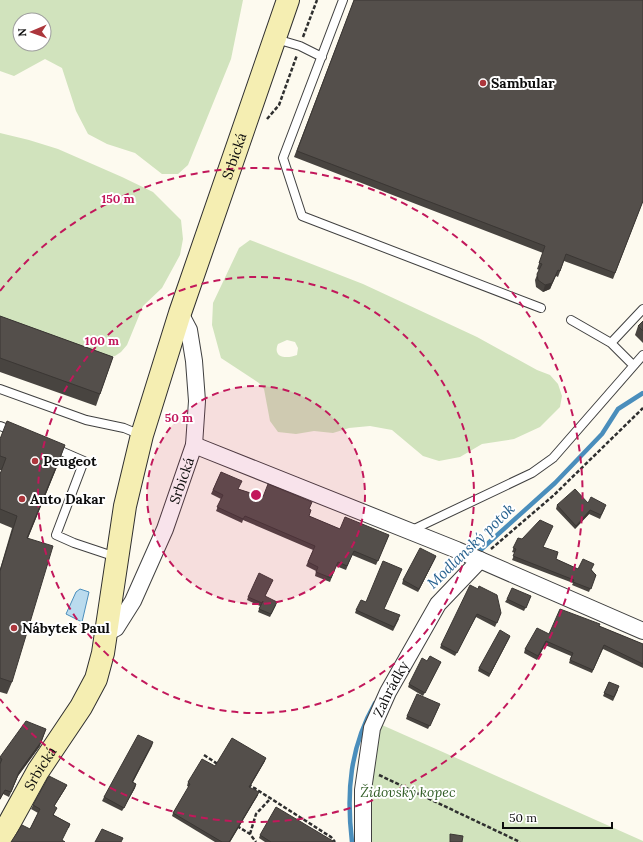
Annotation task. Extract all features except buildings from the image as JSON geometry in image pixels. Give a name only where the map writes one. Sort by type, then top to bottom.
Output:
[{"type":"street","name":"Srbická","points":[[0,840],[38,771],[89,693],[99,668],[106,633],[125,506],[142,435],[180,313],[288,0]]},
{"type":"street","name":"Srbická","points":[[106,633],[116,628],[133,601],[166,529],[194,445],[197,401],[194,361],[189,330],[180,313]]},
{"type":"street","points":[[194,445],[457,550],[643,631]]},
{"type":"street","name":"Zahrádky","points":[[363,842],[363,790],[372,728],[388,692],[438,604],[480,560]]},
{"type":"lane","points":[[343,0],[283,158],[302,216],[541,308]]},
{"type":"lane","points":[[275,38],[300,46],[322,57]]},
{"type":"lane","points":[[611,343],[643,309]]},
{"type":"lane","points":[[570,320],[611,343],[633,365]]},
{"type":"lane","points":[[409,531],[532,474],[553,458],[643,355]]},
{"type":"lane","points":[[0,389],[86,420],[124,428],[142,435]]},
{"type":"lane","points":[[0,426],[21,435]]},
{"type":"lane","points":[[49,446],[84,461],[56,535],[117,558]]},
{"type":"path","points":[[480,560],[554,495],[643,408]]},
{"type":"path","points":[[204,755],[224,768]]},
{"type":"path","points":[[366,769],[520,842]]},
{"type":"path","points":[[244,781],[331,837],[335,842]]},
{"type":"path","points":[[250,834],[256,814],[271,798]]},
{"type":"path","points":[[230,822],[250,834],[256,842]]},
{"type":"green space","points":[[0,0],[243,0],[231,59],[188,165],[178,174],[162,174],[135,153],[107,144],[88,134],[76,111],[62,68],[45,59],[14,76],[0,71]]},
{"type":"green space","points":[[0,133],[58,149],[122,177],[153,192],[181,220],[183,239],[180,255],[162,288],[143,306],[127,345],[115,356],[109,357],[0,321]]},
{"type":"green space","points":[[250,240],[363,284],[477,337],[537,370],[550,375],[558,384],[562,396],[560,407],[540,427],[514,439],[482,444],[460,457],[439,461],[423,456],[392,430],[370,426],[349,428],[333,433],[314,431],[296,434],[278,432],[270,421],[264,389],[259,383],[221,358],[212,325],[213,303],[239,248]],"holes":[[[287,340],[295,342],[298,348],[297,355],[289,357],[279,355],[277,352],[278,344]]]},
{"type":"green space","name":"Židovský kopec","points":[[373,721],[643,841],[643,842],[360,842]]},
{"type":"water","points":[[80,589],[89,592],[82,622],[66,614],[76,592]]},
{"type":"waterway","name":"Modlanský potok","points":[[475,555],[555,483],[602,434],[618,409],[643,393]]},
{"type":"waterway","name":"Modlanský potok","points":[[352,842],[350,823],[350,788],[352,770],[360,736],[375,703]]},
{"type":"place","name":"Sambular","points":[[483,83]]},
{"type":"place","name":"Peugeot","points":[[35,461]]},
{"type":"place","name":"Auto Dakar","points":[[22,499]]},
{"type":"place","name":"Nábytek Paul","points":[[14,628]]}]
